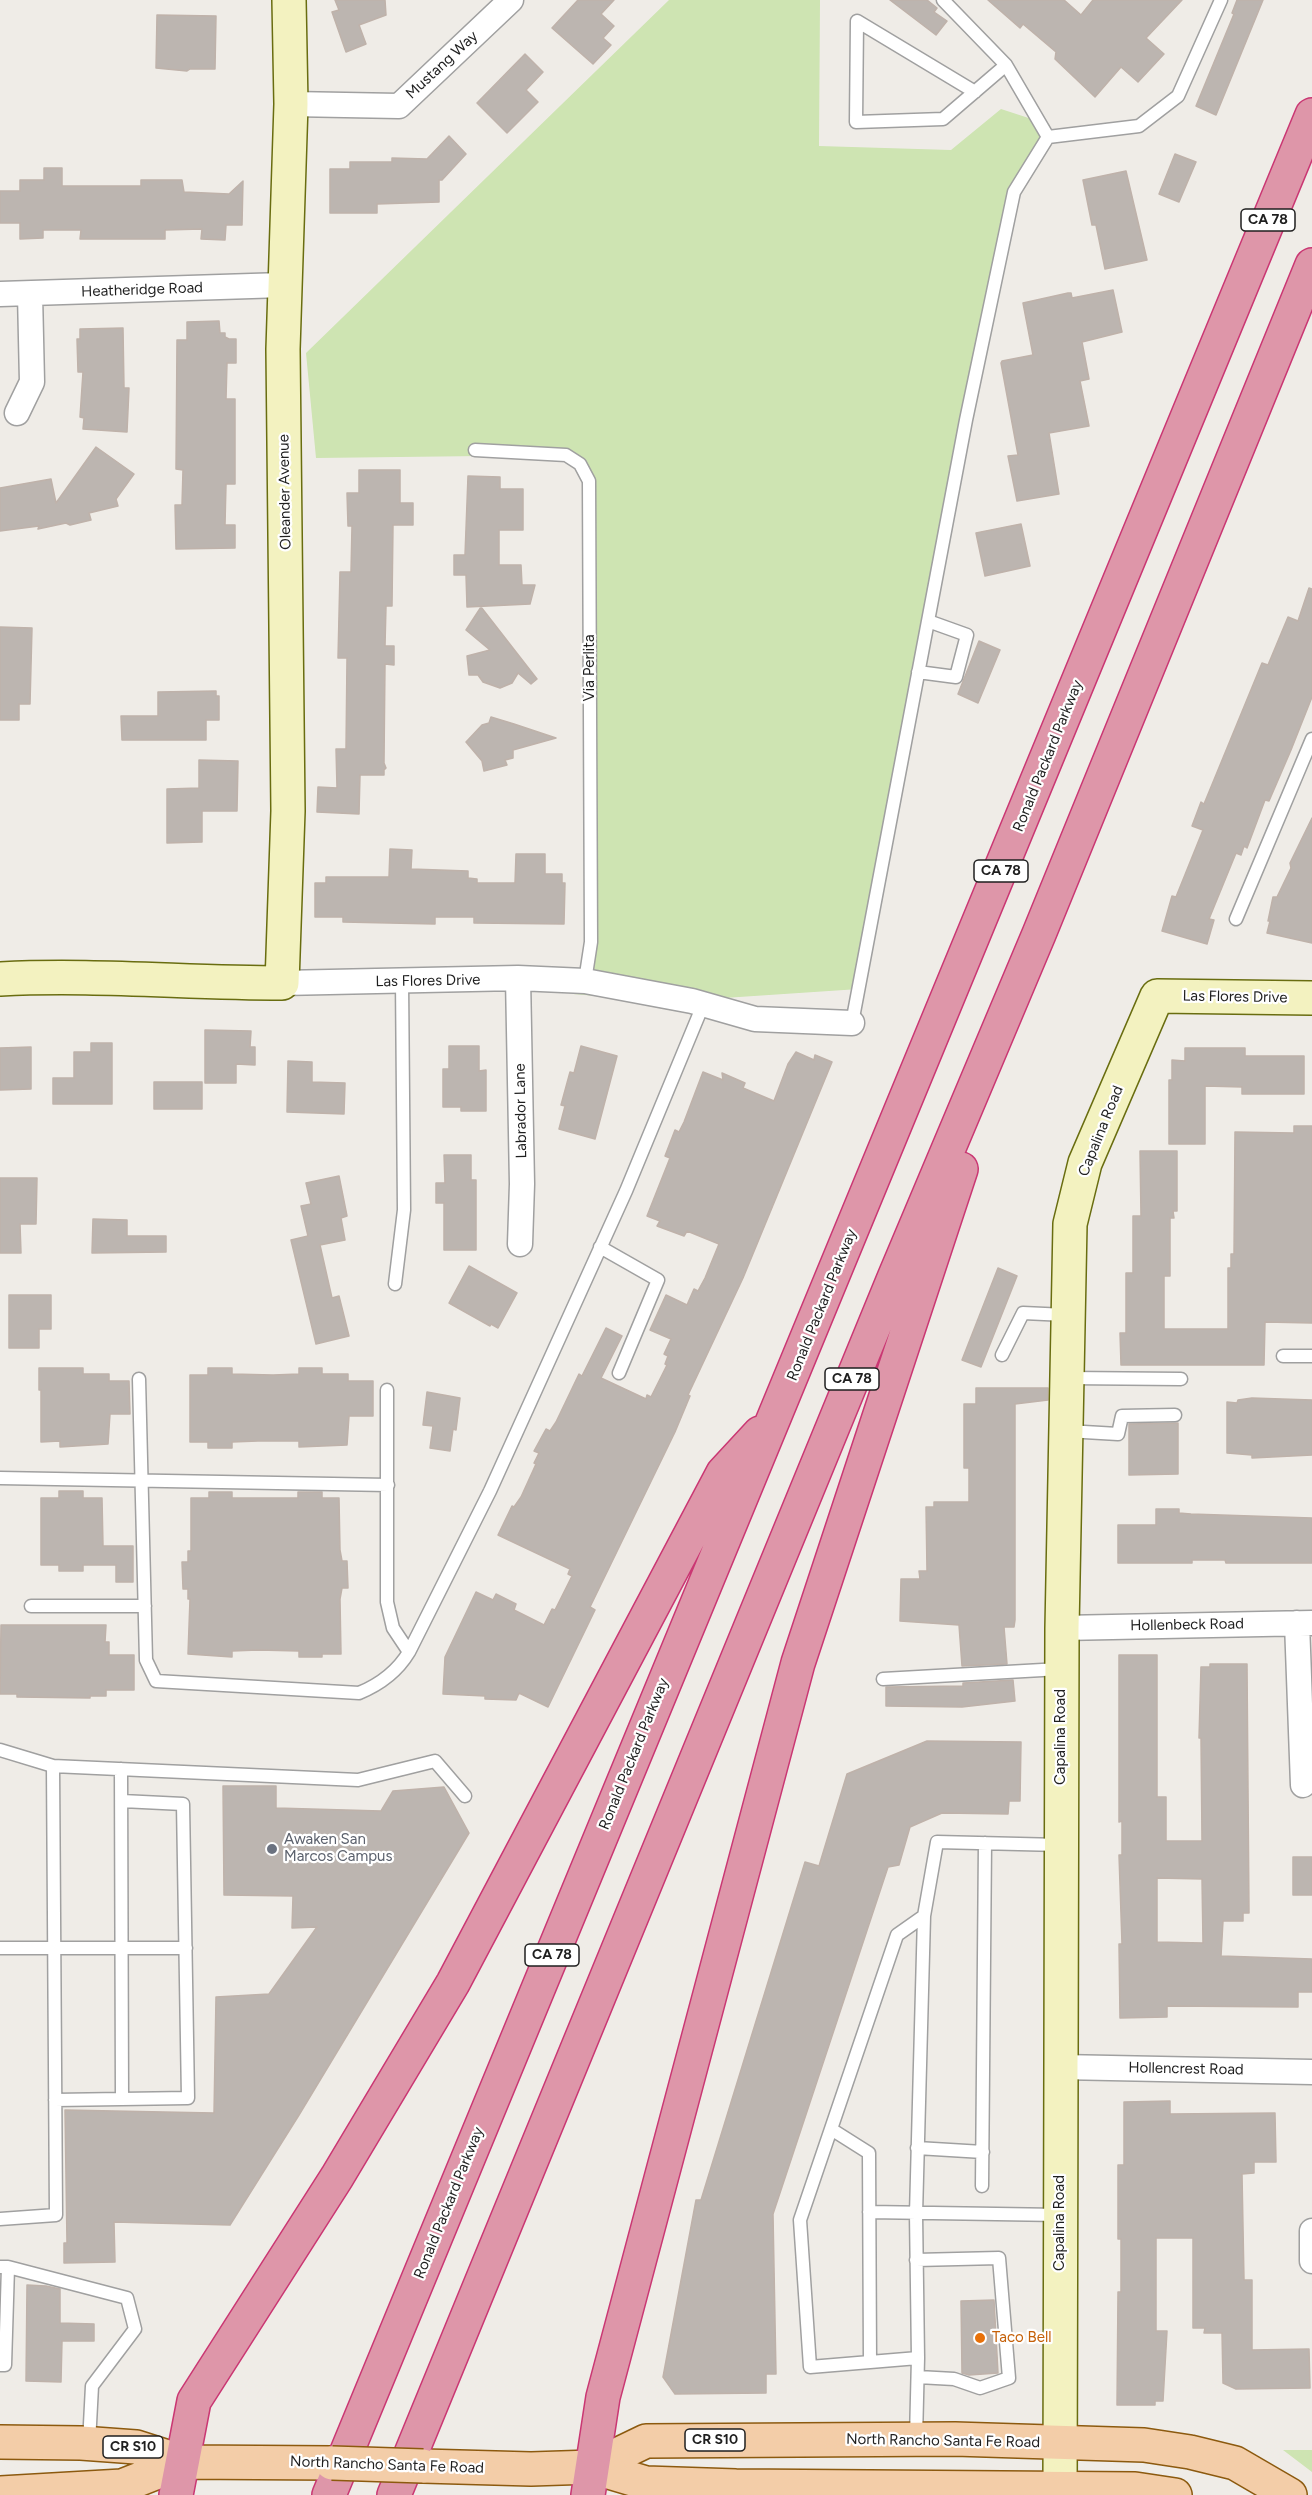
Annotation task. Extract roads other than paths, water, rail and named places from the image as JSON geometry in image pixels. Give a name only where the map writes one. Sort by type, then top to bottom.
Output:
[{"type":"highway","name":"Ronald Packard Parkway","points":[[330,2495],[715,1557],[776,1416],[1312,115]]},
{"type":"highway","name":"CA 78","points":[[394,2495],[889,1289],[1039,934],[1312,265]]},
{"type":"highway","points":[[590,2481],[603,2397],[798,1663],[1039,934]]},
{"type":"highway","points":[[176,2495],[194,2401],[337,2177],[453,1983],[723,1473],[776,1416]]},
{"type":"main road","name":"North Rancho Santa Fe Road","points":[[590,2481],[646,2441],[916,2439],[1144,2445],[1190,2452],[1235,2463],[1290,2495]]},
{"type":"main road","name":"CR S10","points":[[0,2442],[136,2447],[183,2462]]},
{"type":"main road","name":"North Rancho Santa Fe Road","points":[[183,2462],[531,2469],[590,2481],[646,2483],[686,2490],[1060,2491],[1135,2489],[1169,2495]]},
{"type":"main road","name":"CR S10","points":[[0,2493],[122,2486],[183,2462]]},
{"type":"street","name":"Oleander Avenue","points":[[282,983],[288,812],[283,285],[291,104],[289,0]]},
{"type":"street","name":"Mustang Way","points":[[291,104],[399,106],[511,0]]},
{"type":"street","name":"Heatheridge Road","points":[[0,294],[283,285]]},
{"type":"street","points":[[17,413],[32,382],[30,294]]},
{"type":"street","name":"Las Flores Drive","points":[[0,979],[101,977],[282,983],[518,978],[585,981],[692,1001],[755,1019],[852,1023]]},
{"type":"street","name":"Labrador Lane","points":[[518,978],[522,1184],[520,1244]]},
{"type":"street","name":"Las Flores Drive","points":[[1157,996],[1312,998]]},
{"type":"street","name":"Capalina Road","points":[[1060,2491],[1061,1669],[1070,1224],[1085,1163],[1157,996]]},
{"type":"street","points":[[1303,1785],[1305,1623]]},
{"type":"street","name":"Hollenbeck Road","points":[[1062,1628],[1305,1623]]},
{"type":"street","name":"Hollencrest Road","points":[[1060,2067],[1312,2072]]},
{"type":"street","points":[[1312,2231],[1312,2261]]},
{"type":"lane","points":[[943,0],[1006,65],[1048,137]]},
{"type":"lane","points":[[1048,137],[1139,126],[1178,96],[1221,0]]},
{"type":"lane","points":[[975,92],[857,21],[856,122],[943,119],[975,92],[1006,65]]},
{"type":"lane","points":[[852,1023],[966,420],[1014,192],[1048,137]]},
{"type":"lane","name":"Via Perlita","points":[[476,450],[566,455],[580,464],[589,481],[591,942],[585,981]]},
{"type":"lane","points":[[918,672],[956,676],[967,635],[928,621]]},
{"type":"lane","points":[[1236,919],[1312,739]]},
{"type":"lane","points":[[395,1284],[404,1210],[402,981]]},
{"type":"lane","points":[[139,1379],[146,1660],[156,1681],[359,1693],[378,1686],[401,1665],[409,1652],[490,1491],[600,1247],[703,1005]]},
{"type":"lane","points":[[600,1247],[658,1280],[619,1373]]},
{"type":"lane","points":[[1002,1355],[1023,1313],[1068,1315]]},
{"type":"lane","points":[[1283,1356],[1312,1356]]},
{"type":"lane","points":[[1066,1378],[1181,1378]]},
{"type":"lane","points":[[387,1390],[387,1602],[393,1628],[409,1652]]},
{"type":"lane","points":[[1065,1431],[1118,1434],[1122,1416],[1175,1415]]},
{"type":"lane","points":[[0,1478],[388,1485]]},
{"type":"lane","points":[[31,1606],[145,1606]]},
{"type":"lane","points":[[884,1679],[1061,1669]]},
{"type":"lane","points":[[0,1750],[53,1766],[358,1780],[435,1761],[465,1796]]},
{"type":"lane","points":[[0,2219],[56,2216],[53,1766]]},
{"type":"lane","points":[[121,1769],[122,2099]]},
{"type":"lane","points":[[55,2100],[188,2098],[183,1804],[122,1801]]},
{"type":"lane","points":[[916,2439],[917,2148],[924,1916],[937,1842],[1061,1845]]},
{"type":"lane","points":[[982,2186],[985,1843]]},
{"type":"lane","points":[[918,2358],[810,2367],[800,2220],[897,1935],[924,1916]]},
{"type":"lane","points":[[0,1948],[186,1948]]},
{"type":"lane","points":[[831,2129],[869,2153],[870,2362]]},
{"type":"lane","points":[[917,2148],[983,2152]]},
{"type":"lane","points":[[869,2212],[1060,2215]]},
{"type":"lane","points":[[916,2260],[999,2258],[1009,2378],[980,2388],[954,2379],[918,2377]]},
{"type":"lane","points":[[0,2365],[5,2365],[4,2267],[127,2298],[135,2329],[92,2386],[89,2444]]},
{"type":"place","name":"Awaken San Marcos Campus","points":[[272,1849]]},
{"type":"place","name":"Taco Bell","points":[[980,2338]]}]
